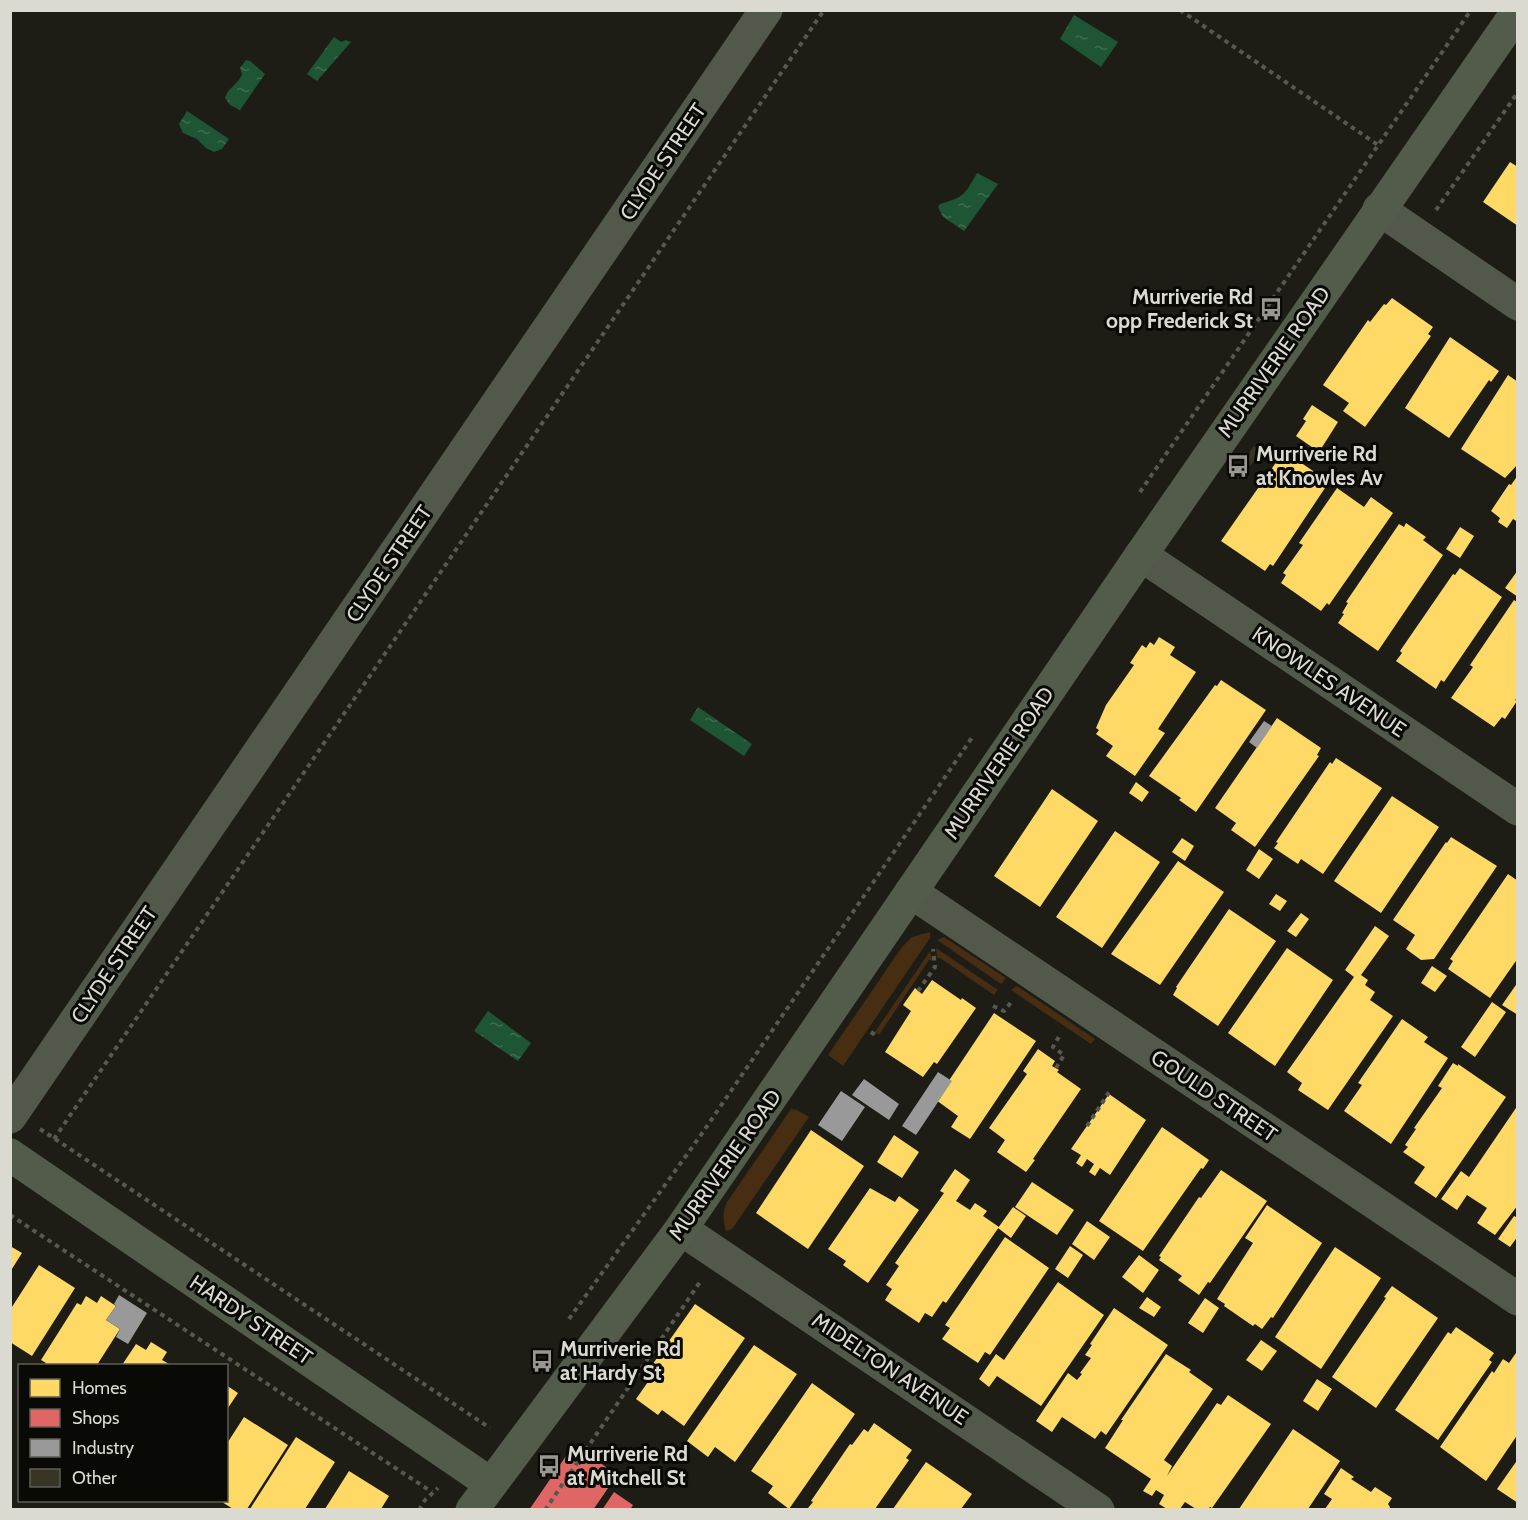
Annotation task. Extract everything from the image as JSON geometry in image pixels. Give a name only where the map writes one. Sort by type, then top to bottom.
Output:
[{"type":"street","name":"CLYDE STREET","points":[[13,1114],[766,10]]},
{"type":"street","name":"MURRIVERIE ROAD","points":[[482,1497],[681,1229],[1141,555],[1518,11]]},
{"type":"street","points":[[1379,209],[1518,304]]},
{"type":"street","name":"KNOWLES AVENUE","points":[[1141,555],[1518,809]]},
{"type":"street","name":"GOULD STREET","points":[[911,892],[1518,1299]]},
{"type":"street","name":"HARDY STREET","points":[[10,1155],[463,1465],[482,1497]]},
{"type":"street","name":"MIDELTON AVENUE","points":[[681,1229],[1098,1509]]},
{"type":"path","points":[[54,1139],[824,10]]},
{"type":"path","points":[[1180,10],[1409,166]]},
{"type":"path","points":[[1134,500],[1471,10]]},
{"type":"path","points":[[1418,236],[1518,92]]},
{"type":"path","points":[[565,1323],[703,1132],[979,728]]},
{"type":"path","points":[[918,991],[935,967],[934,959]]},
{"type":"path","points":[[993,1006],[1004,1011],[1010,1005]]},
{"type":"path","points":[[871,1032],[878,1037]]},
{"type":"path","points":[[1056,1068],[1064,1055],[1053,1047],[1058,1038]]},
{"type":"path","points":[[1087,1126],[1108,1094],[1104,1091]]},
{"type":"path","points":[[13,1114],[490,1428],[497,1419]]},
{"type":"path","points":[[10,1215],[432,1492]]},
{"type":"path","points":[[545,1509],[702,1279]]},
{"type":"path","points":[[419,1509],[432,1492],[463,1465]]},
{"type":"shaded area","points":[[930,932],[930,938],[843,1066],[828,1055],[902,947],[912,937]]},
{"type":"shaded area","points":[[944,937],[1006,978],[1001,984],[937,940]]},
{"type":"shaded area","points":[[936,948],[998,990],[994,995],[937,958]]},
{"type":"shaded area","points":[[930,951],[932,960],[929,960],[879,1035],[875,1032]]},
{"type":"shaded area","points":[[1017,986],[1095,1039],[1091,1044],[1011,990]]},
{"type":"shaded area","points":[[791,1109],[809,1117],[732,1229],[726,1231],[724,1210],[727,1202]]},
{"type":"water","points":[[1074,15],[1118,42],[1101,67],[1060,39]]},
{"type":"water","points":[[334,37],[341,42],[346,40],[351,42],[317,81],[307,74]]},
{"type":"water","points":[[246,60],[265,74],[240,110],[230,105],[225,98],[228,91],[241,77],[240,68]]},
{"type":"water","points":[[187,111],[229,139],[222,149],[214,152],[197,139],[183,133],[179,124]]},
{"type":"water","points":[[977,173],[998,184],[964,231],[943,217],[938,207],[963,194]]},
{"type":"water","points":[[698,707],[752,744],[744,756],[690,720]]},
{"type":"water","points":[[488,1011],[531,1043],[518,1061],[474,1031]]},
{"type":"building: Homes","points":[[1510,162],[1518,167],[1518,226],[1483,202]]},
{"type":"building: Homes","points":[[1392,298],[1433,327],[1428,334],[1431,336],[1365,427],[1343,411],[1349,403],[1323,385],[1368,320],[1370,322],[1384,304],[1386,305]]},
{"type":"building: Homes","points":[[1450,337],[1499,371],[1491,382],[1489,380],[1449,438],[1405,408]]},
{"type":"building: Homes","points":[[1508,375],[1518,382],[1518,464],[1505,478],[1461,449]]},
{"type":"building: Homes","points":[[1312,405],[1338,422],[1319,452],[1296,436],[1306,421],[1303,419]]},
{"type":"building: Homes","points":[[1284,451],[1329,482],[1273,566],[1270,564],[1265,571],[1221,541]]},
{"type":"building: Homes","points":[[1518,475],[1518,522],[1513,519],[1507,528],[1498,522],[1500,518],[1491,511],[1509,484],[1511,485]]},
{"type":"building: Homes","points":[[1337,488],[1364,507],[1371,497],[1393,513],[1329,605],[1327,603],[1321,611],[1281,583],[1286,575],[1283,573],[1303,545],[1299,543]]},
{"type":"building: Homes","points":[[1406,523],[1426,537],[1423,540],[1443,555],[1378,651],[1338,623],[1344,614],[1342,613],[1348,603],[1346,602],[1399,524],[1404,527]]},
{"type":"building: Homes","points":[[1460,527],[1474,536],[1460,558],[1446,549]]},
{"type":"building: Homes","points":[[1460,568],[1502,597],[1444,682],[1441,680],[1436,689],[1396,661],[1402,653],[1400,651],[1453,574],[1455,575]]},
{"type":"building: Homes","points":[[1518,570],[1518,597],[1505,588]]},
{"type":"building: Homes","points":[[1514,600],[1518,603],[1518,697],[1505,719],[1502,717],[1494,727],[1451,698],[1473,667],[1470,665]]},
{"type":"building: Homes","points":[[1159,637],[1175,647],[1170,655],[1196,672],[1158,729],[1165,733],[1135,776],[1106,756],[1113,746],[1096,734],[1099,730],[1096,728],[1106,705],[1134,665],[1130,663],[1142,645],[1146,648],[1150,642],[1154,645]]},
{"type":"building: Homes","points":[[1221,680],[1266,710],[1196,812],[1179,800],[1181,798],[1149,776]]},
{"type":"building: Homes","points":[[1277,718],[1321,748],[1317,755],[1319,756],[1255,847],[1231,830],[1236,823],[1215,808]]},
{"type":"building: Homes","points":[[1336,758],[1382,788],[1323,874],[1301,859],[1298,864],[1274,848],[1330,762],[1332,764]]},
{"type":"building: Homes","points":[[1136,782],[1149,792],[1142,802],[1129,793]]},
{"type":"building: Homes","points":[[1052,789],[1098,821],[1040,907],[994,876]]},
{"type":"building: Homes","points":[[1392,796],[1439,827],[1381,913],[1334,881]]},
{"type":"building: Homes","points":[[1115,831],[1160,862],[1102,948],[1056,917]]},
{"type":"building: Homes","points":[[1451,837],[1497,866],[1434,959],[1421,960],[1406,949],[1415,935],[1393,920]]},
{"type":"building: Homes","points":[[1182,838],[1194,846],[1185,861],[1172,852]]},
{"type":"building: Homes","points":[[1259,849],[1273,859],[1259,879],[1246,870]]},
{"type":"building: Homes","points":[[1178,861],[1224,892],[1160,985],[1111,954]]},
{"type":"building: Homes","points":[[1508,874],[1518,881],[1518,958],[1490,998],[1448,969],[1453,961],[1450,959]]},
{"type":"building: Homes","points":[[1276,894],[1287,901],[1280,911],[1269,904]]},
{"type":"building: Homes","points":[[1229,909],[1276,941],[1218,1026],[1173,995],[1176,987]]},
{"type":"building: Homes","points":[[1301,913],[1309,919],[1296,937],[1287,931]]},
{"type":"building: Homes","points":[[1375,926],[1389,936],[1361,975],[1368,980],[1365,985],[1375,992],[1370,1000],[1393,1016],[1328,1110],[1298,1090],[1302,1083],[1287,1072],[1354,977],[1345,970]]},
{"type":"building: Homes","points":[[1287,948],[1333,980],[1275,1066],[1228,1033]]},
{"type":"building: Homes","points":[[1432,966],[1447,976],[1435,992],[1421,983]]},
{"type":"building: Homes","points":[[932,980],[976,1008],[937,1064],[934,1062],[923,1077],[885,1052],[911,1011],[903,1005],[915,988],[922,994]]},
{"type":"building: Homes","points":[[1518,982],[1518,1015],[1502,1005]]},
{"type":"building: Homes","points":[[1492,1002],[1506,1012],[1475,1057],[1461,1047]]},
{"type":"building: Homes","points":[[994,1013],[1036,1041],[970,1139],[951,1127],[958,1116],[936,1100]]},
{"type":"building: Homes","points":[[1402,1019],[1428,1037],[1424,1042],[1448,1058],[1391,1144],[1344,1111],[1362,1085],[1358,1083]]},
{"type":"building: Homes","points":[[1038,1049],[1055,1061],[1052,1066],[1059,1070],[1057,1072],[1081,1089],[1026,1172],[997,1152],[1005,1140],[989,1128],[1027,1074],[1023,1071]]},
{"type":"building: Homes","points":[[1453,1063],[1458,1066],[1458,1064],[1506,1097],[1436,1198],[1414,1183],[1425,1167],[1403,1152],[1408,1147],[1405,1145],[1416,1129],[1414,1128],[1442,1088],[1438,1086]]},
{"type":"building: Homes","points":[[1109,1094],[1146,1120],[1110,1175],[1100,1168],[1095,1176],[1089,1172],[1094,1164],[1087,1159],[1082,1167],[1076,1163],[1081,1155],[1071,1149]]},
{"type":"building: Homes","points":[[1518,1105],[1518,1205],[1495,1235],[1477,1223],[1487,1208],[1467,1195],[1457,1210],[1441,1199],[1461,1171],[1469,1177]]},
{"type":"building: Homes","points":[[1162,1127],[1209,1160],[1143,1251],[1099,1221]]},
{"type":"building: Homes","points":[[811,1130],[864,1166],[808,1249],[756,1213]]},
{"type":"building: Homes","points":[[894,1135],[919,1152],[902,1178],[877,1162]]},
{"type":"building: Homes","points":[[955,1169],[970,1180],[956,1201],[970,1210],[975,1203],[987,1211],[983,1216],[999,1227],[946,1303],[943,1301],[932,1317],[925,1313],[919,1323],[885,1300],[892,1289],[886,1285],[899,1266],[895,1263],[944,1193],[940,1191]]},
{"type":"building: Homes","points":[[1221,1170],[1267,1201],[1210,1283],[1208,1282],[1199,1295],[1178,1280],[1182,1276],[1159,1260],[1161,1257],[1159,1256],[1199,1197],[1201,1198]]},
{"type":"building: Homes","points":[[1032,1182],[1074,1210],[1057,1235],[1015,1207]]},
{"type":"building: Homes","points":[[870,1188],[895,1202],[899,1196],[919,1210],[868,1283],[843,1265],[846,1261],[828,1249]]},
{"type":"building: Homes","points":[[1267,1205],[1322,1243],[1273,1318],[1271,1317],[1262,1329],[1255,1324],[1253,1326],[1217,1299],[1253,1243],[1245,1238]]},
{"type":"building: Homes","points":[[1013,1207],[1026,1216],[1011,1238],[998,1228]]},
{"type":"building: Homes","points":[[1518,1215],[1518,1236],[1510,1247],[1498,1239],[1514,1216]]},
{"type":"building: Homes","points":[[1087,1221],[1110,1237],[1094,1260],[1072,1244]]},
{"type":"building: Homes","points":[[1005,1237],[1049,1268],[990,1355],[985,1352],[978,1363],[942,1339],[950,1328],[945,1325]]},
{"type":"building: Homes","points":[[10,1246],[22,1253],[10,1272]]},
{"type":"building: Homes","points":[[1070,1246],[1083,1255],[1068,1278],[1055,1269]]},
{"type":"building: Homes","points":[[1335,1247],[1381,1278],[1321,1369],[1275,1337]]},
{"type":"building: Homes","points":[[1139,1255],[1159,1270],[1143,1293],[1122,1277]]},
{"type":"building: Homes","points":[[39,1265],[75,1288],[32,1356],[10,1342],[10,1310]]},
{"type":"building: Homes","points":[[1058,1282],[1104,1315],[1041,1406],[997,1376],[989,1387],[979,1379],[996,1354],[1004,1360]]},
{"type":"building: Homes","points":[[1392,1286],[1438,1318],[1376,1408],[1332,1377]]},
{"type":"building: Homes","points":[[86,1296],[97,1303],[101,1296],[116,1306],[106,1320],[120,1329],[98,1364],[46,1364],[41,1360],[77,1303],[81,1305]]},
{"type":"building: Homes","points":[[1147,1297],[1161,1307],[1154,1317],[1139,1308]]},
{"type":"building: Homes","points":[[1205,1298],[1219,1308],[1203,1333],[1188,1323]]},
{"type":"building: Homes","points":[[695,1304],[745,1338],[684,1426],[662,1410],[658,1415],[636,1399],[650,1379],[648,1378],[653,1370],[650,1368]]},
{"type":"building: Homes","points":[[1114,1308],[1168,1345],[1106,1435],[1101,1431],[1095,1439],[1062,1417],[1052,1432],[1036,1421],[1068,1373],[1077,1380],[1082,1374],[1080,1373],[1091,1358],[1085,1355],[1092,1345],[1090,1344]]},
{"type":"building: Homes","points":[[1456,1327],[1494,1353],[1489,1360],[1492,1362],[1438,1440],[1395,1410],[1448,1332],[1451,1334]]},
{"type":"building: Homes","points":[[1261,1340],[1277,1351],[1262,1371],[1246,1360]]},
{"type":"building: Homes","points":[[151,1342],[167,1352],[162,1360],[169,1364],[123,1364],[136,1344],[146,1350]]},
{"type":"building: Homes","points":[[754,1345],[797,1374],[735,1462],[715,1447],[708,1457],[687,1441]]},
{"type":"building: Homes","points":[[1518,1350],[1518,1434],[1486,1481],[1440,1447],[1492,1371],[1494,1373],[1503,1359],[1509,1363]]},
{"type":"building: Homes","points":[[1166,1354],[1191,1370],[1189,1372],[1213,1389],[1164,1460],[1172,1466],[1167,1476],[1217,1403],[1221,1405],[1228,1395],[1271,1424],[1212,1508],[1196,1509],[1185,1502],[1180,1509],[1167,1509],[1159,1504],[1164,1495],[1156,1490],[1152,1496],[1143,1491],[1151,1479],[1105,1448],[1123,1420],[1121,1420]]},
{"type":"building: Homes","points":[[1317,1379],[1332,1389],[1318,1411],[1303,1401]]},
{"type":"building: Homes","points":[[812,1383],[855,1414],[789,1509],[768,1493],[773,1486],[751,1471]]},
{"type":"building: Homes","points":[[228,1386],[238,1393],[228,1408]]},
{"type":"building: Homes","points":[[244,1417],[288,1445],[247,1509],[233,1509],[222,1502],[228,1502],[228,1442]]},
{"type":"building: Homes","points":[[874,1423],[912,1450],[906,1458],[909,1460],[875,1509],[808,1508],[850,1444],[852,1445],[864,1429],[868,1432]]},
{"type":"building: Homes","points":[[1293,1429],[1340,1461],[1308,1509],[1239,1509]]},
{"type":"building: Homes","points":[[296,1437],[335,1462],[305,1509],[250,1509]]},
{"type":"building: Homes","points":[[1518,1459],[1518,1503],[1497,1489]]},
{"type":"building: Homes","points":[[926,1462],[972,1494],[961,1509],[893,1509]]},
{"type":"building: Homes","points":[[1341,1468],[1354,1477],[1351,1479],[1371,1492],[1375,1487],[1392,1498],[1388,1504],[1389,1509],[1325,1509],[1332,1499],[1324,1494]]},
{"type":"building: Homes","points":[[349,1471],[389,1496],[381,1509],[325,1509]]},
{"type":"building: Shops","points":[[588,1454],[617,1475],[593,1510],[529,1510],[566,1456],[580,1465]]},
{"type":"building: Shops","points":[[614,1492],[633,1505],[630,1510],[602,1510]]},
{"type":"building: Industry","points":[[1264,721],[1272,726],[1257,748],[1249,742]]},
{"type":"building: Industry","points":[[938,1072],[952,1081],[916,1135],[902,1126]]},
{"type":"building: Industry","points":[[864,1079],[899,1104],[889,1120],[852,1095]]},
{"type":"building: Industry","points":[[841,1091],[865,1107],[842,1141],[818,1125]]},
{"type":"building: Industry","points":[[119,1295],[147,1313],[128,1344],[116,1337],[120,1329],[106,1320],[116,1306],[114,1304]]},
{"type":"building: Other","points":[[1254,446],[1261,451],[1250,466],[1243,461]]},
{"type":"place","name":"Murriverie Rd opp Frederick St","points":[[1271,309]]},
{"type":"place","name":"Murriverie Rd at Knowles Av","points":[[1238,466]]},
{"type":"place","name":"Murriverie Rd at Hardy St","points":[[542,1361]]},
{"type":"place","name":"Murriverie Rd at Mitchell St","points":[[549,1466]]}]
